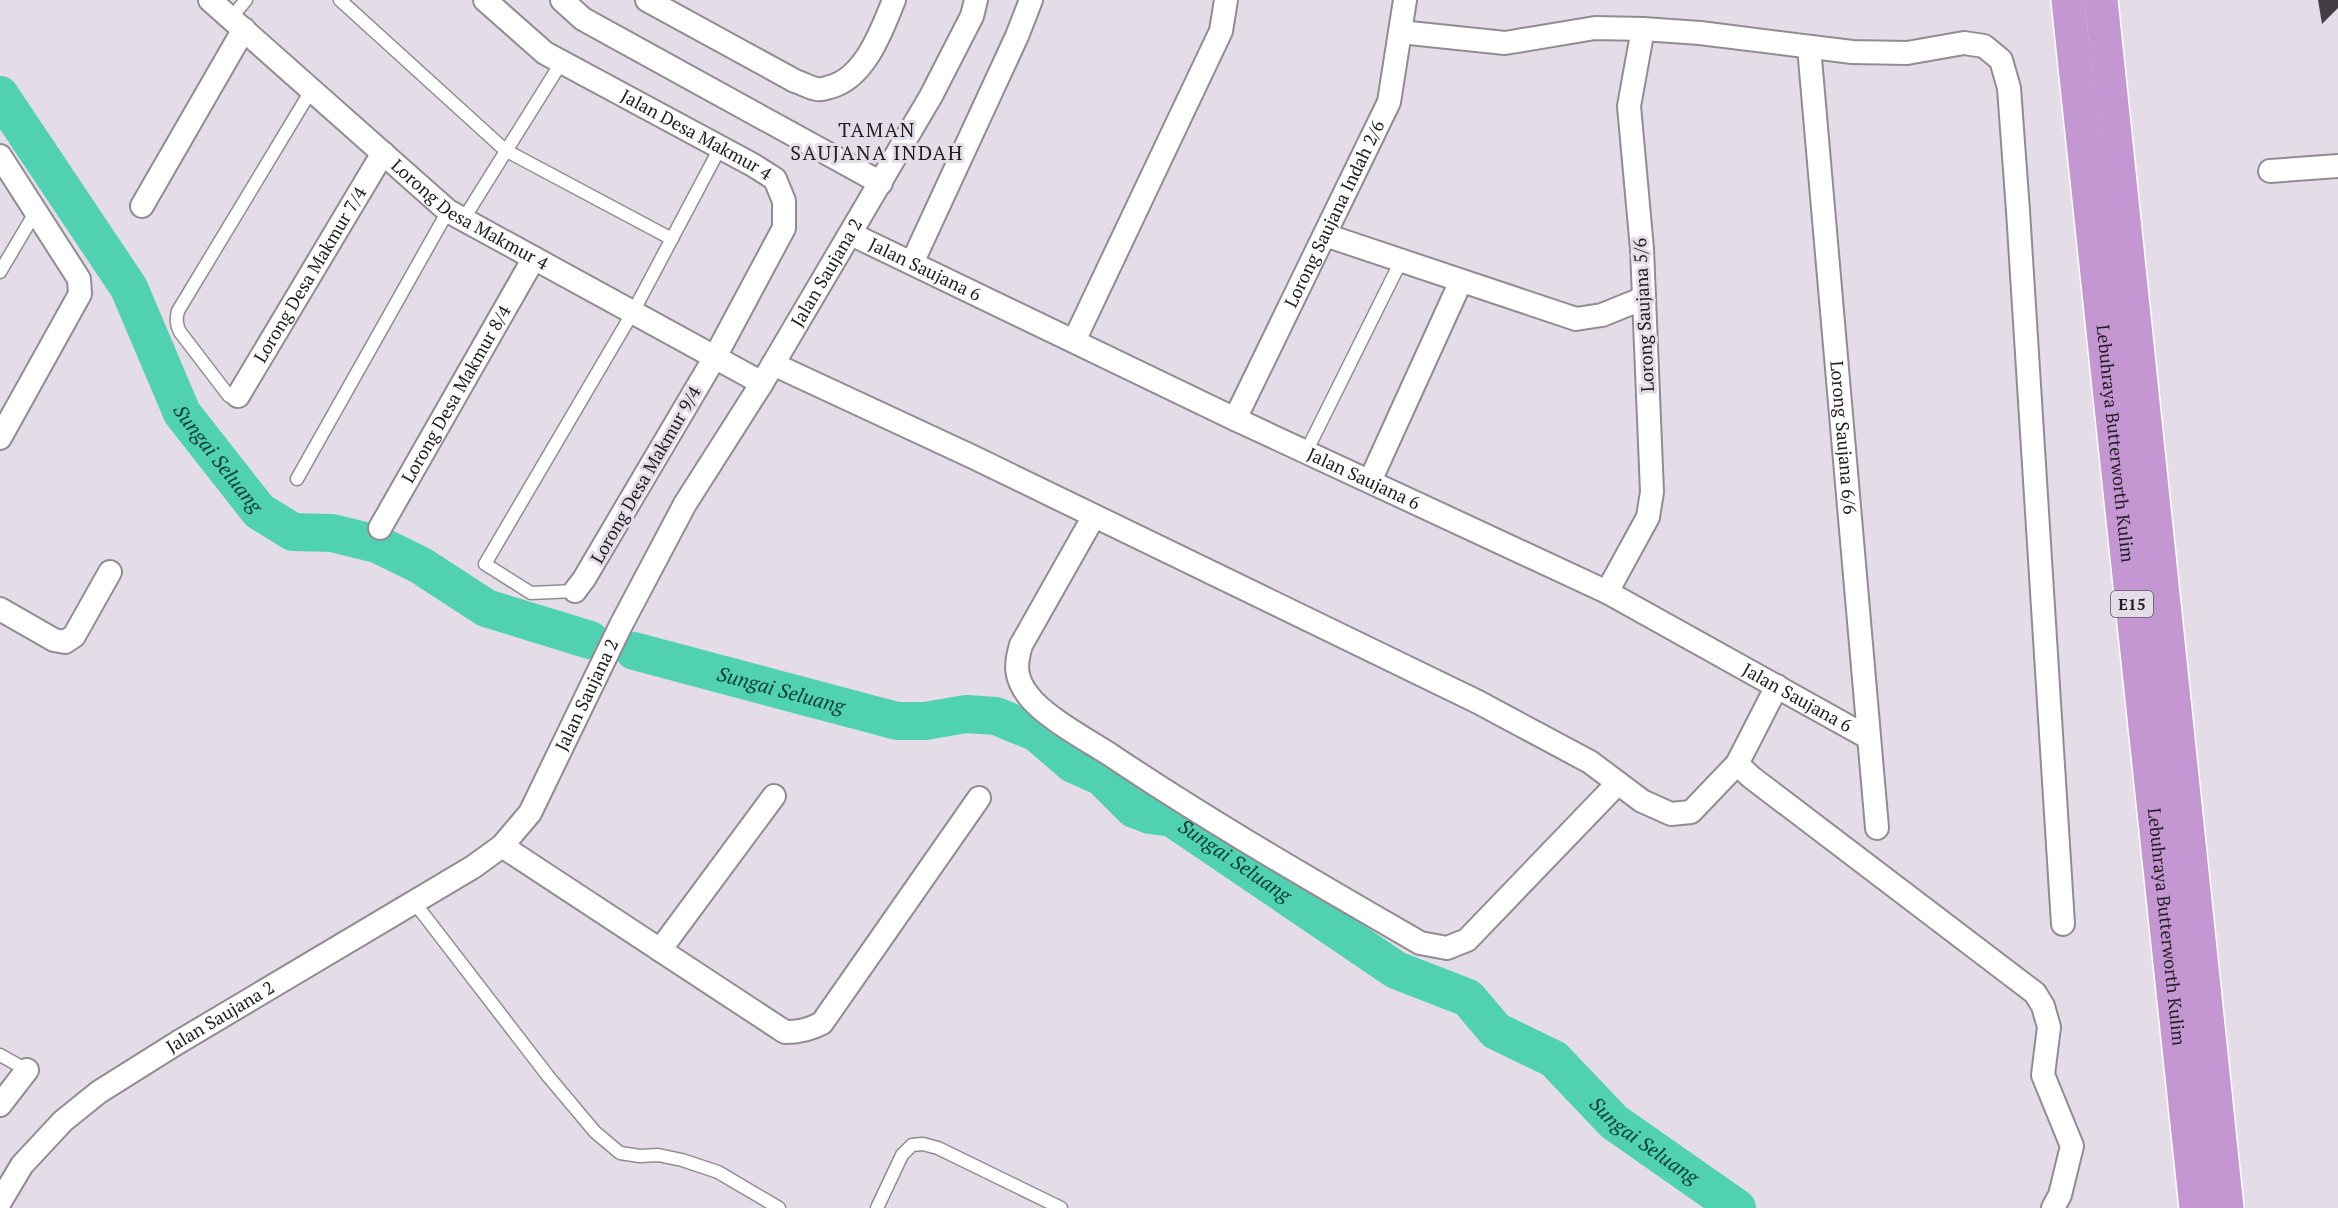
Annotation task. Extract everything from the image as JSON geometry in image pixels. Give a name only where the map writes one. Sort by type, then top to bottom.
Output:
[{"type":"highway","name":"Lebuhraya Butterworth Kulim","points":[[2068,0],[2196,1208]]},
{"type":"highway","name":"Lebuhraya Butterworth Kulim","points":[[2101,0],[2227,1208]]},
{"type":"street","name":"Lorong Desa Makmur 4","points":[[210,0],[456,215],[715,357],[767,373],[963,452],[1478,702],[1590,762],[1642,801],[1671,814],[1691,812],[1737,764],[1777,686]]},
{"type":"street","name":"Jalan Desa Makmur 4","points":[[485,0],[545,53],[561,63],[775,179],[784,201],[784,228],[715,357]]},
{"type":"street","points":[[562,0],[583,19],[881,183]]},
{"type":"street","points":[[647,0],[795,81],[818,90],[835,86],[851,78],[862,65],[885,23],[894,0]]},
{"type":"street","name":"Jalan Saujana 2","points":[[0,1203],[22,1165],[63,1121],[99,1092],[186,1037],[473,867],[502,846],[530,813],[621,625],[685,504],[881,183],[931,96],[972,16],[976,0]]},
{"type":"street","points":[[912,263],[1017,36],[1031,0]]},
{"type":"street","points":[[1074,341],[1221,31],[1226,0]]},
{"type":"street","name":"Lorong Saujana Indah 2/6","points":[[1235,419],[1389,102],[1405,0]]},
{"type":"street","points":[[142,206],[237,23]]},
{"type":"street","points":[[1400,32],[1505,43],[1595,28],[1643,29],[1700,33],[1852,52],[1907,53],[1964,43],[1984,46],[2001,60],[2009,88],[2018,211],[2063,924]]},
{"type":"street","name":"Lorong Saujana 5/6","points":[[1607,591],[1648,517],[1652,492],[1642,249],[1629,105],[1643,29]]},
{"type":"street","name":"Lorong Saujana 6/6","points":[[1809,47],[1876,828]]},
{"type":"street","name":"Lorong Desa Makmur 7/4","points":[[238,396],[383,153]]},
{"type":"street","points":[[0,156],[79,279],[80,294],[0,438]]},
{"type":"street","points":[[2270,171],[2338,166]]},
{"type":"street","name":"Jalan Saujana 6","points":[[851,234],[1235,419],[1607,591],[1869,738]]},
{"type":"street","points":[[1325,235],[1576,319],[1602,315],[1644,298]]},
{"type":"street","name":"Lorong Desa Makmur 8/4","points":[[380,528],[534,258]]},
{"type":"street","points":[[1370,481],[1461,281]]},
{"type":"street","name":"Lorong Desa Makmur 9/4","points":[[575,591],[585,579],[715,357]]},
{"type":"street","points":[[1094,516],[1021,645],[1016,662],[1017,678],[1029,698],[1052,717],[1186,806],[1420,943],[1447,948],[1467,940],[1618,783]]},
{"type":"street","points":[[0,609],[54,640],[65,642],[74,636],[110,572]]},
{"type":"street","points":[[1737,764],[2035,993],[2043,1006],[2049,1027],[2043,1075],[2072,1146],[2060,1196],[2053,1208]]},
{"type":"street","points":[[660,950],[774,796]]},
{"type":"street","points":[[502,846],[785,1032],[809,1030],[822,1023],[979,798]]},
{"type":"street","points":[[0,1105],[27,1070]]},
{"type":"lane","points":[[237,23],[246,0]]},
{"type":"lane","points":[[340,0],[505,150],[672,239]]},
{"type":"lane","points":[[297,479],[456,215],[505,150],[561,63]]},
{"type":"lane","points":[[238,396],[233,398],[229,396],[180,332],[176,322],[178,310],[312,89]]},
{"type":"lane","points":[[575,591],[531,593],[485,564],[633,312],[720,148]]},
{"type":"lane","points":[[0,272],[36,211]]},
{"type":"lane","points":[[1306,452],[1401,261]]},
{"type":"lane","points":[[414,902],[548,1076],[595,1132],[611,1146],[620,1153],[640,1156],[658,1155],[718,1172],[779,1208]]},
{"type":"lane","points":[[0,1054],[27,1070]]},
{"type":"lane","points":[[877,1208],[902,1155],[912,1145],[923,1144],[938,1148],[1061,1208]]},
{"type":"building","points":[[2318,0],[2338,0],[2338,8],[2322,24]]},
{"type":"waterway","name":"Sungai Seluang","points":[[0,95],[129,288],[182,413],[259,511],[293,532],[332,533],[377,544],[420,565],[486,608],[590,640]]},
{"type":"waterway","name":"Sungai Seluang","points":[[634,651],[897,721],[925,721],[966,714],[996,716],[1037,733],[1073,764],[1102,777],[1134,809],[1150,815],[1172,818],[1396,970],[1468,998],[1496,1031],[1554,1059],[1614,1122],[1737,1208]]},
{"type":"district","name":"TAMAN SAUJANA INDAH","points":[[877,142]]}]
